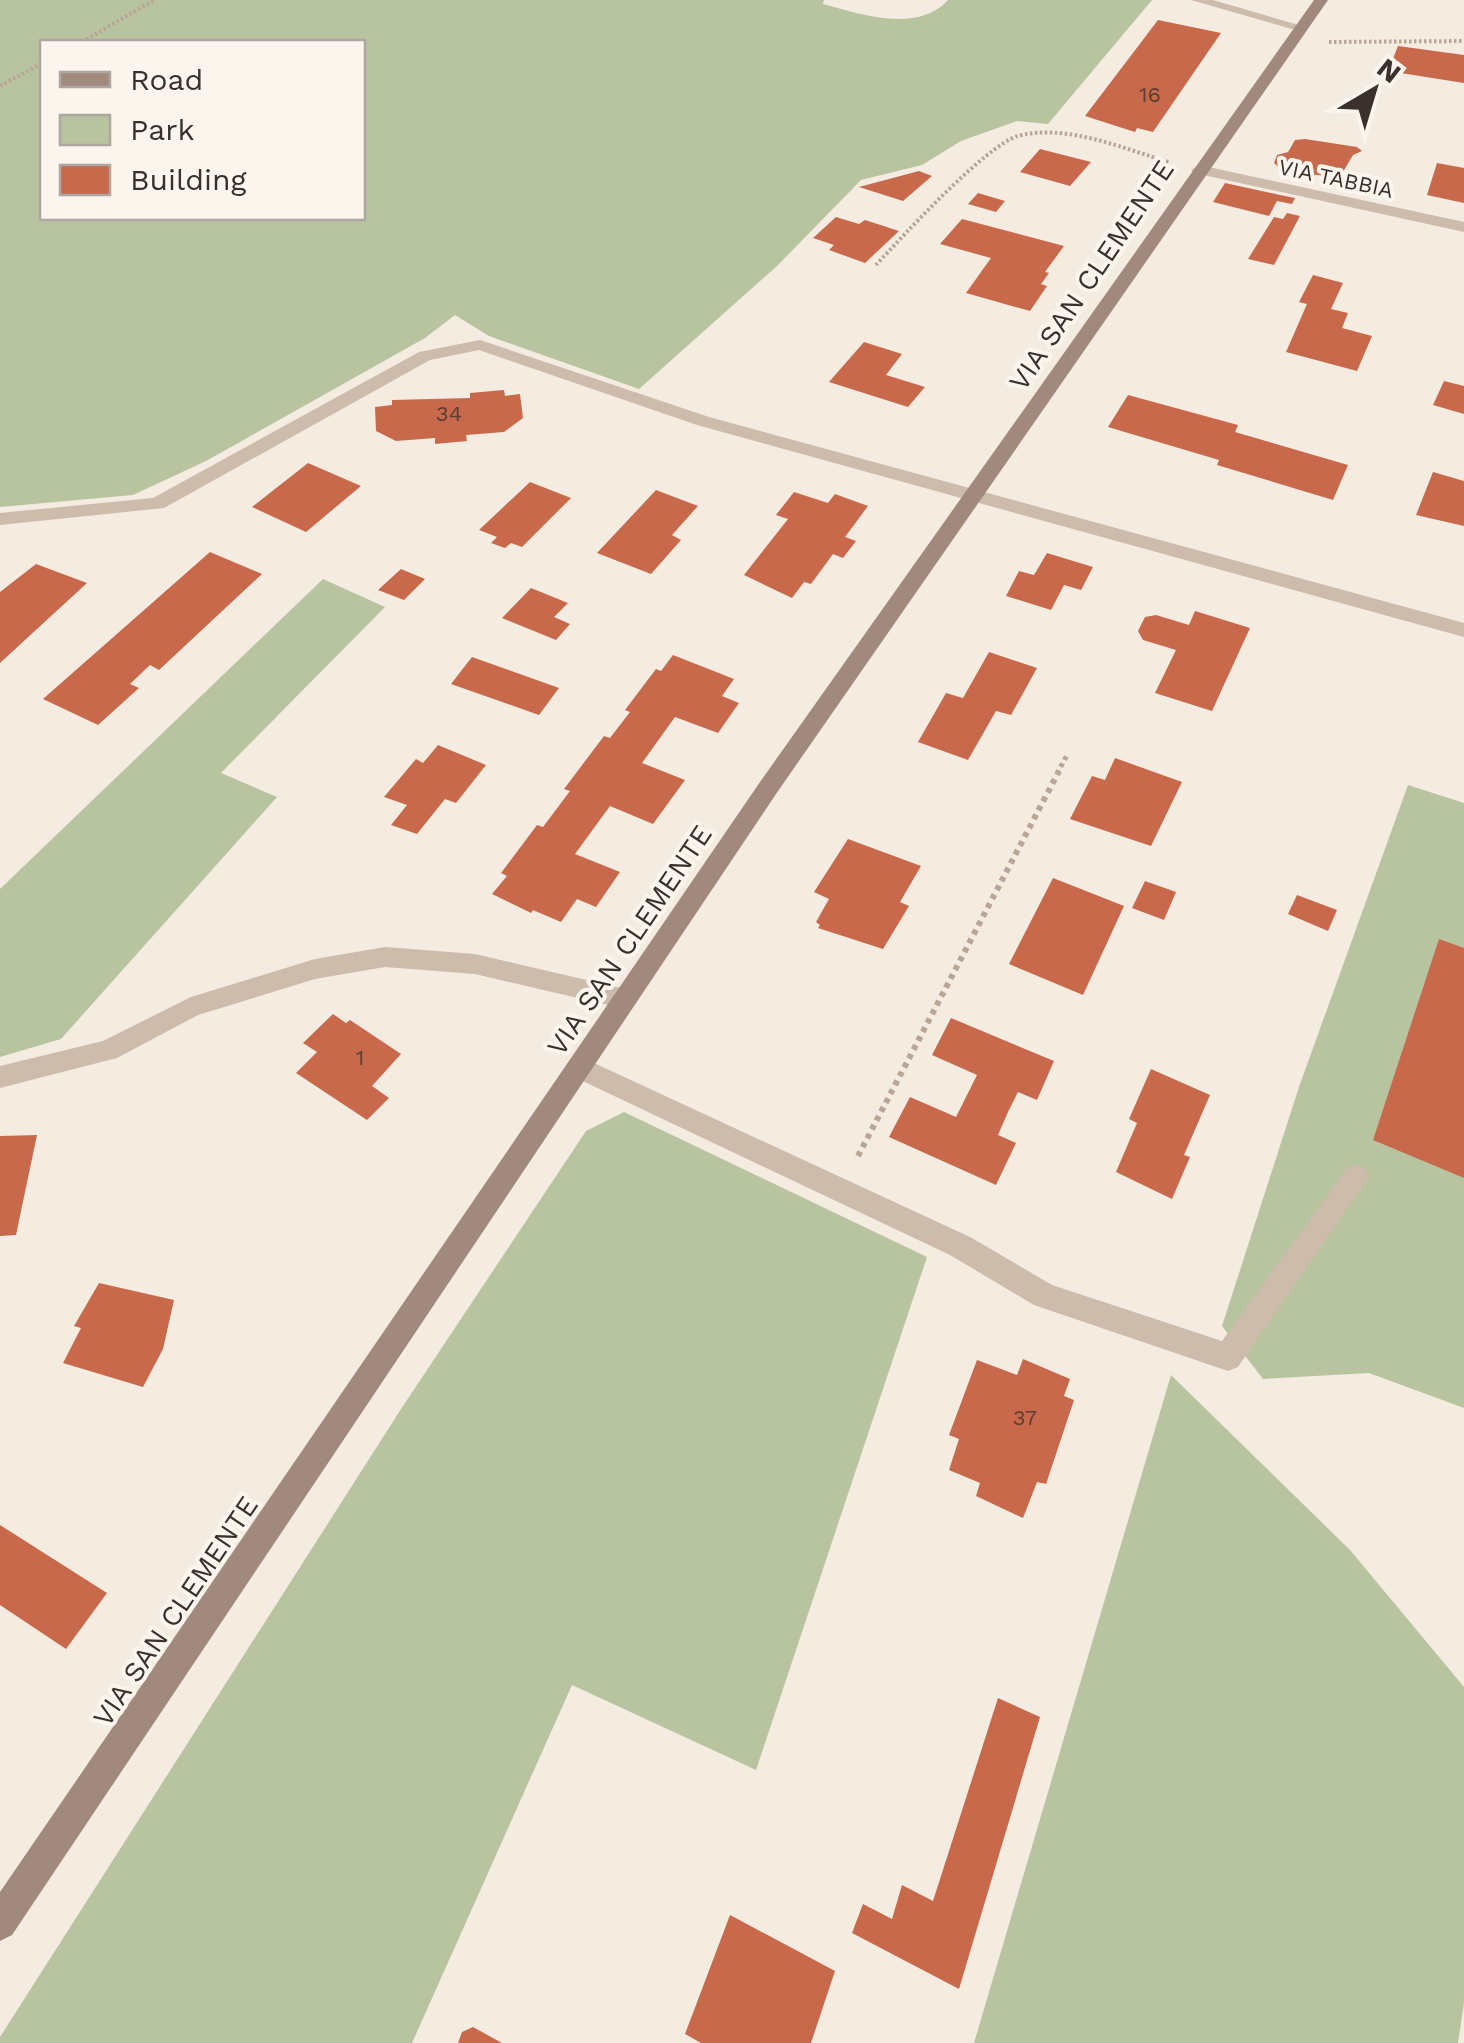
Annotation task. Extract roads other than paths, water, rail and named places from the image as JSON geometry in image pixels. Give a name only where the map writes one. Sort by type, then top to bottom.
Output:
[{"type":"street","points":[[1198,0],[1298,34]]},
{"type":"street","name":"VIA SAN CLEMENTE","points":[[0,1923],[768,788],[1321,0]]},
{"type":"street","name":"VIA TABBIA","points":[[1199,170],[1464,228]]},
{"type":"street","points":[[0,518],[157,504],[425,356],[480,345],[703,421],[1464,630]]},
{"type":"street","points":[[0,1077],[108,1050],[190,1007],[315,969],[385,957],[475,964],[625,999]]},
{"type":"street","points":[[579,1067],[960,1246],[1044,1296],[1228,1357],[1356,1177]]}]
